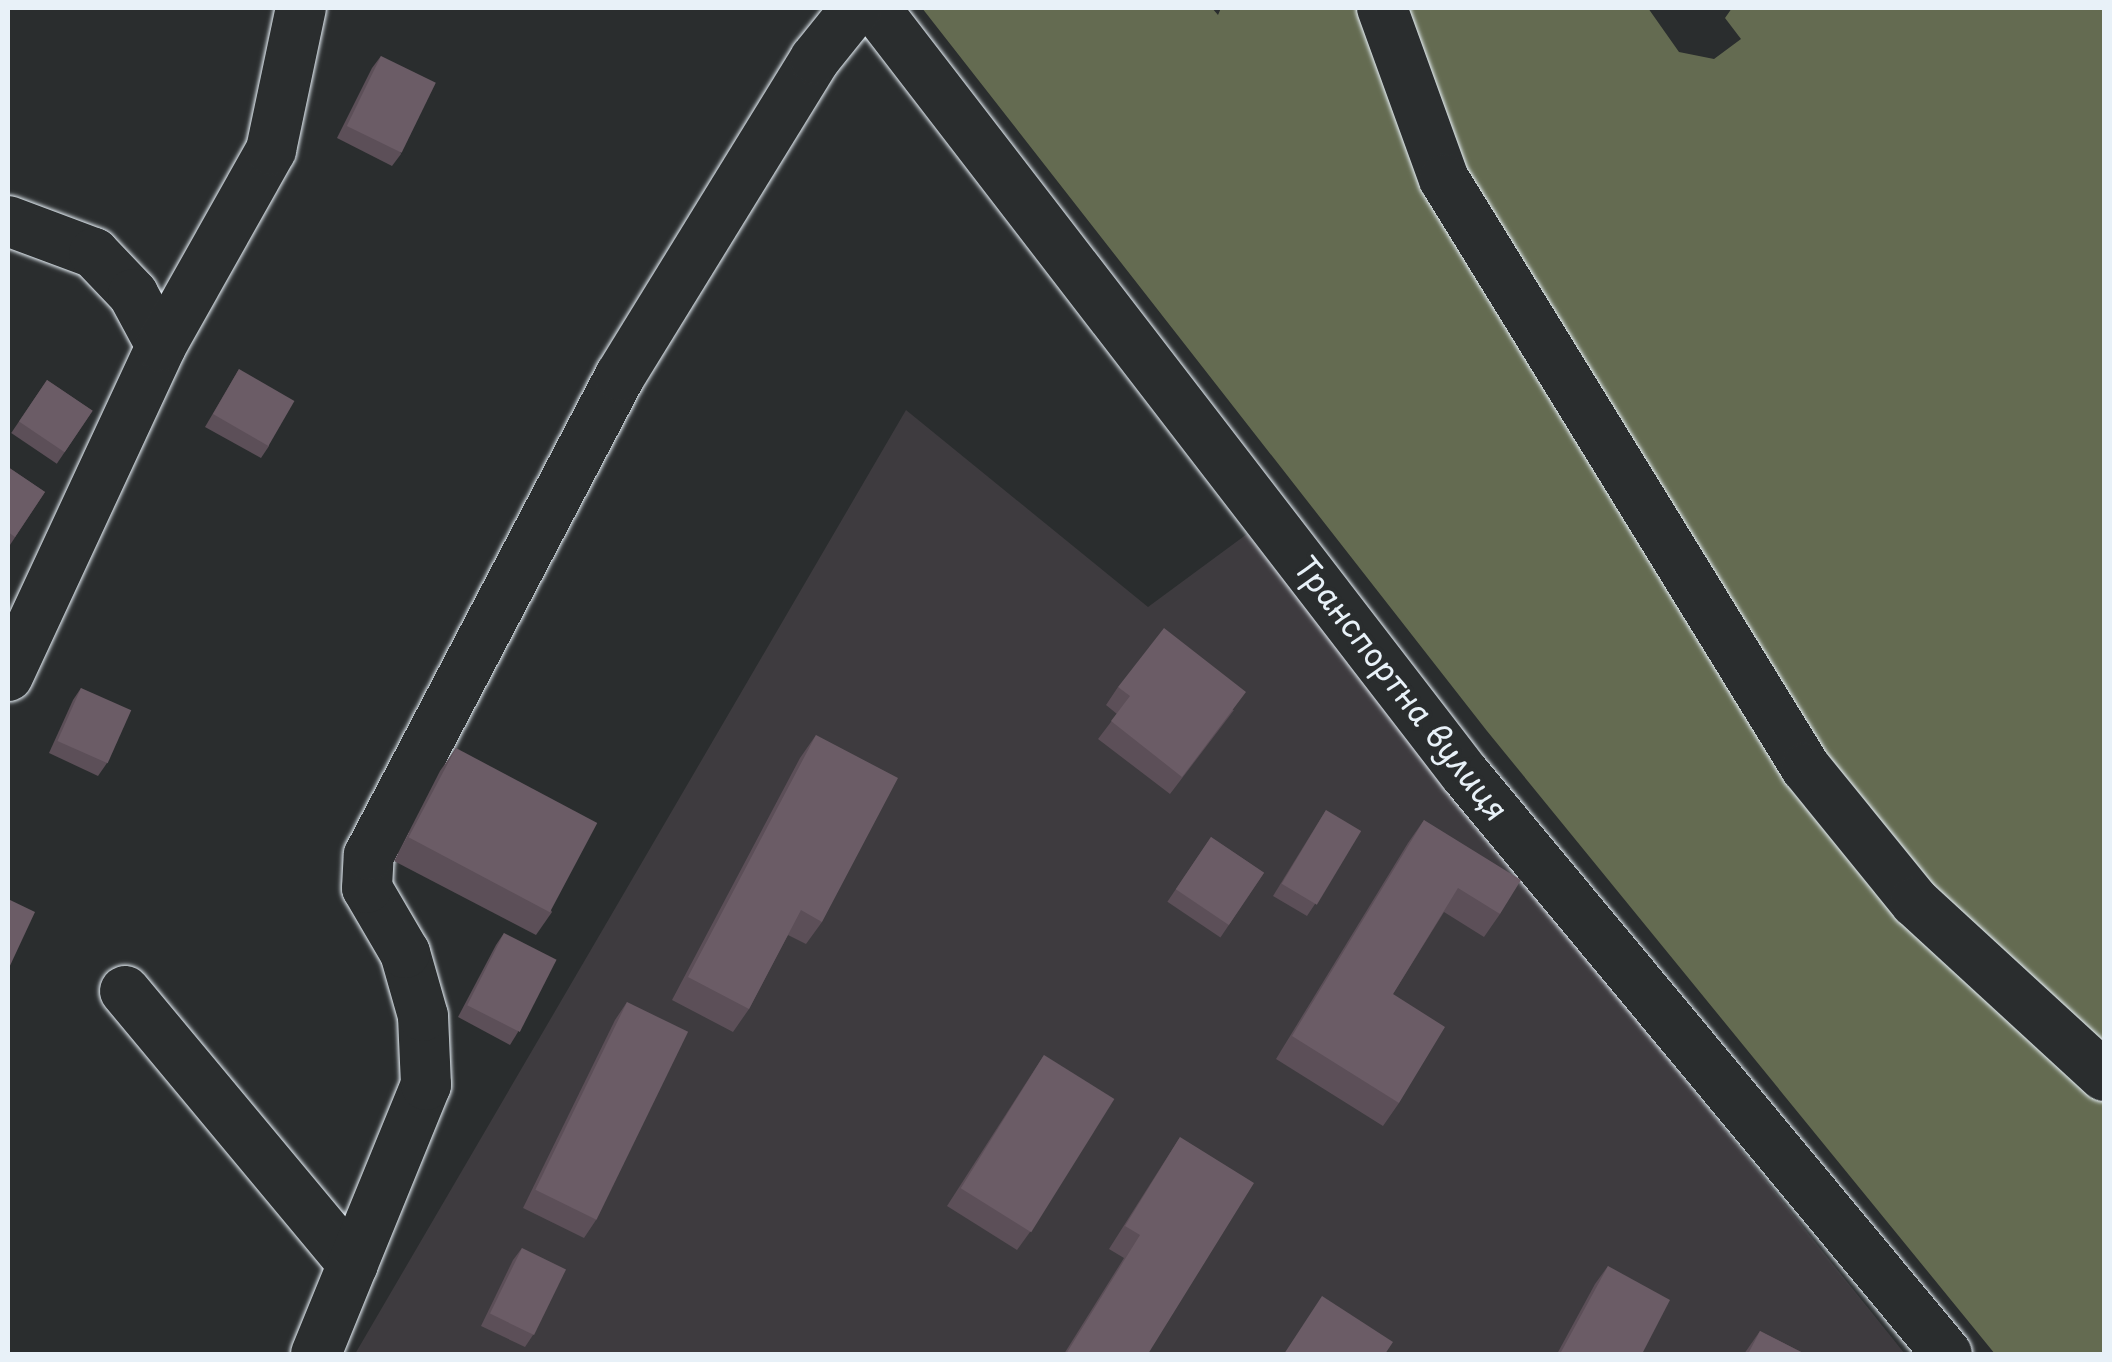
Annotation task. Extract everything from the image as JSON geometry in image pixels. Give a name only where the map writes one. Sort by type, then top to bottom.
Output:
[{"type":"street","points":[[8,676],[161,346],[271,150],[302,8]]},
{"type":"street","points":[[316,1354],[426,1086],[422,1016],[405,953],[366,888],[370,854],[620,376],[815,58],[856,8]]},
{"type":"street","name":"Транспортна вулиця","points":[[876,8],[1465,774],[1947,1354]]},
{"type":"street","points":[[1382,8],[1444,179],[1806,768],[1915,902],[2104,1076]]},
{"type":"street","points":[[8,222],[94,253],[133,294],[161,346]]},
{"type":"street","points":[[125,991],[353,1265]]},
{"type":"shaded area","points":[[906,410],[1148,607],[1247,534],[1905,1354],[355,1354]]},
{"type":"green space","points":[[922,8],[1212,8],[1218,15],[1221,8],[1648,8],[1679,52],[1714,59],[1741,39],[1725,18],[1732,8],[2104,8],[2104,1354],[1995,1354],[1487,731]]},
{"type":"building","points":[[381,56],[436,83],[402,153],[347,126]]},
{"type":"building","points":[[239,369],[294,401],[268,446],[213,414]]},
{"type":"building","points":[[47,380],[93,411],[65,452],[19,421]]},
{"type":"building","points":[[8,467],[45,492],[15,537],[8,532]]},
{"type":"building","points":[[1164,628],[1246,692],[1182,777],[1111,721],[1130,696],[1118,687]]},
{"type":"building","points":[[81,688],[131,710],[108,763],[57,741]]},
{"type":"building","points":[[816,735],[898,778],[822,922],[801,910],[749,1009],[688,977]]},
{"type":"building","points":[[456,748],[597,823],[550,912],[409,837]]},
{"type":"building","points":[[1326,810],[1361,831],[1317,905],[1282,884]]},
{"type":"building","points":[[1424,820],[1521,880],[1500,914],[1458,888],[1393,994],[1445,1027],[1399,1103],[1292,1036]]},
{"type":"building","points":[[1211,837],[1264,873],[1229,925],[1176,889]]},
{"type":"building","points":[[8,899],[35,912],[8,970]]},
{"type":"building","points":[[504,933],[557,960],[520,1032],[467,1005]]},
{"type":"building","points":[[627,1002],[688,1032],[596,1220],[535,1190]]},
{"type":"building","points":[[1044,1055],[1114,1099],[1031,1232],[961,1188]]},
{"type":"building","points":[[1180,1137],[1254,1183],[1148,1354],[1066,1354],[1140,1235],[1125,1226]]},
{"type":"building","points":[[522,1248],[566,1269],[534,1335],[490,1314]]},
{"type":"building","points":[[1608,1266],[1670,1300],[1642,1354],[1560,1354]]},
{"type":"building","points":[[1322,1296],[1393,1342],[1385,1354],[1284,1354]]},
{"type":"building","points":[[1760,1331],[1805,1354],[1748,1354]]}]
